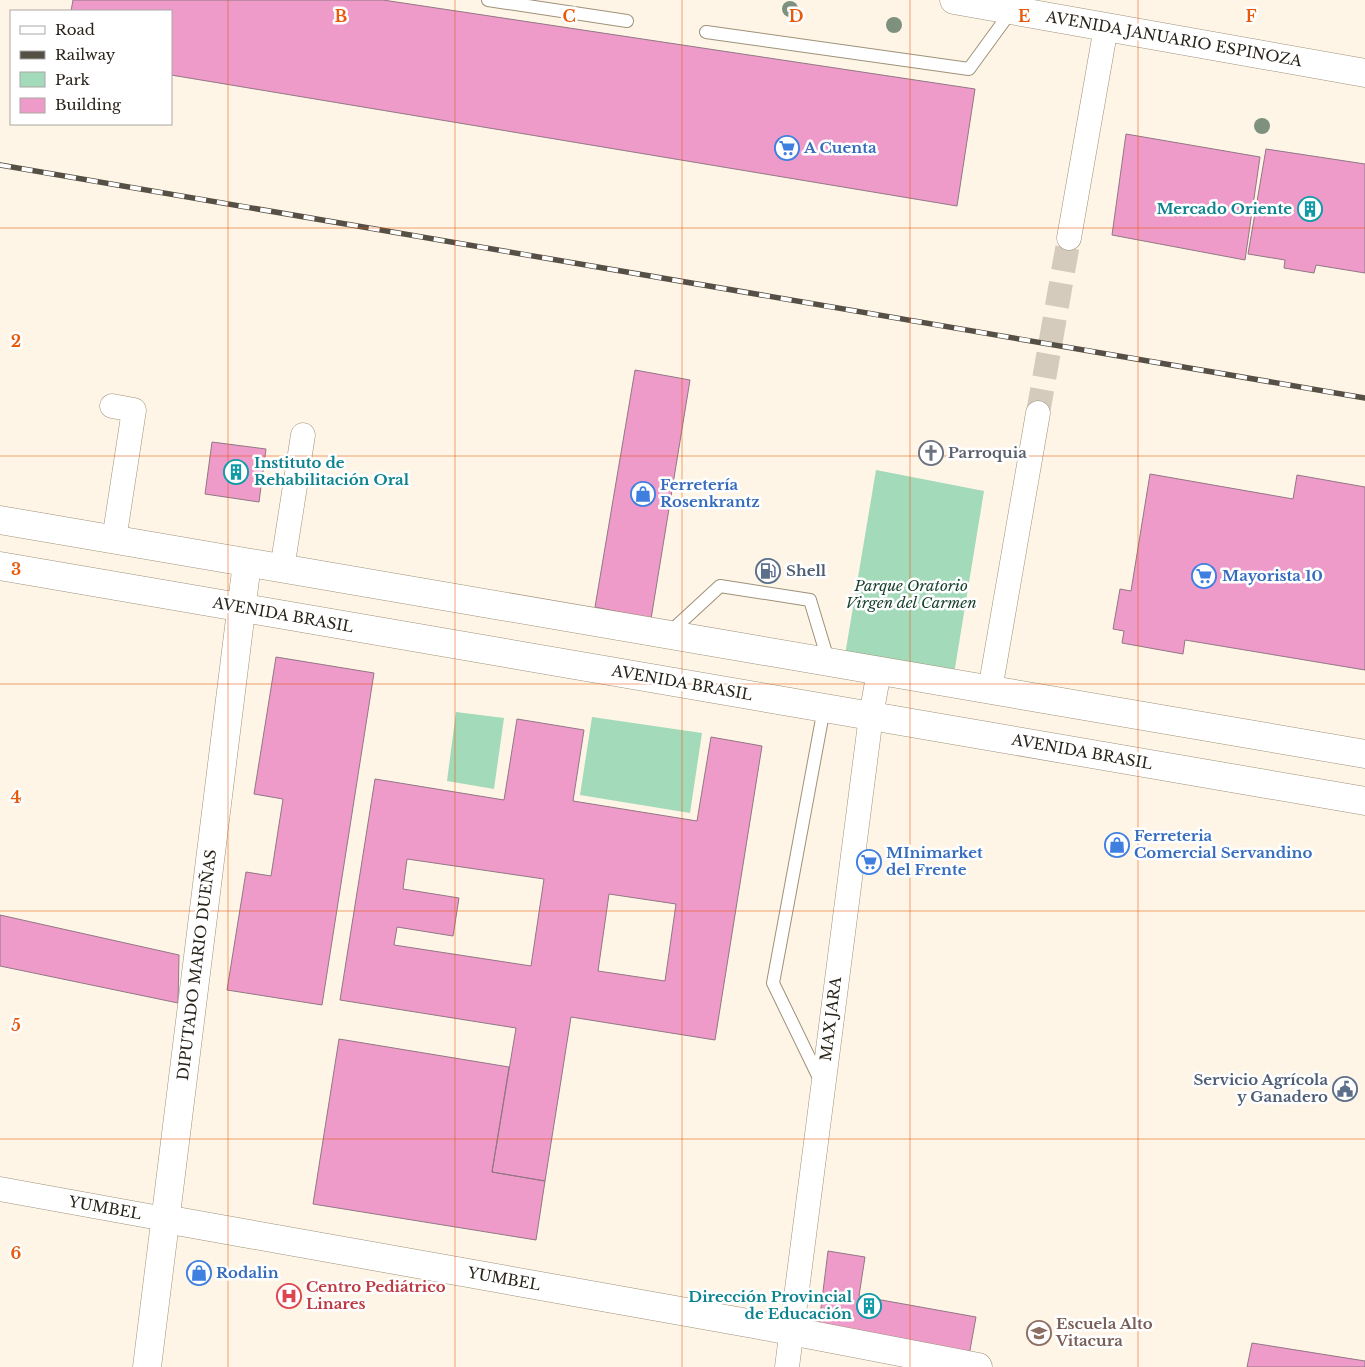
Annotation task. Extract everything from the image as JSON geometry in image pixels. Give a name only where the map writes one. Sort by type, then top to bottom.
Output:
[{"type":"main road","name":"AVENIDA JANUARIO ESPINOZA","points":[[954,0],[1013,5],[1106,27],[1365,73]]},
{"type":"main road","points":[[0,520],[1365,754]]},
{"type":"main road","name":"DIPUTADO MARIO DUEÑAS","points":[[147,1367],[247,563]]},
{"type":"main road","name":"AVENIDA BRASIL","points":[[0,566],[1365,801]]},
{"type":"main road","name":"YUMBEL","points":[[165,1219],[792,1331],[978,1367]]},
{"type":"street","points":[[1069,238],[1106,27]]},
{"type":"street","points":[[112,406],[134,410],[114,540]]},
{"type":"street","points":[[990,690],[1038,413]]},
{"type":"street","points":[[282,569],[303,435]]},
{"type":"street","name":"MAX JARA","points":[[787,1367],[822,1085],[871,716],[879,671]]},
{"type":"street","name":"YUMBEL","points":[[0,1189],[165,1219]]},
{"type":"lane","points":[[488,0],[628,21]]},
{"type":"lane","points":[[706,32],[969,69],[1013,5]]},
{"type":"lane","points":[[667,635],[720,586],[810,600],[829,663]]},
{"type":"lane","points":[[822,1085],[773,983],[824,708]]},
{"type":"green space","name":"Parque Oratorio Virgen del Carmen","points":[[876,470],[984,491],[954,674],[845,655]]},
{"type":"green space","points":[[456,712],[504,718],[494,789],[447,781]]},
{"type":"green space","points":[[592,717],[702,733],[690,813],[580,795]]},
{"type":"building","name":"A Cuenta","points":[[73,0],[383,0],[975,89],[957,206],[172,75],[172,10],[71,10]]},
{"type":"building","points":[[1126,134],[1260,157],[1245,260],[1112,235]]},
{"type":"building","name":"Mercado Oriente","points":[[1266,149],[1365,164],[1365,273],[1316,265],[1314,273],[1284,268],[1285,260],[1248,254]]},
{"type":"building","name":"Ferretería Rosenkrantz","points":[[635,370],[690,380],[651,619],[595,607]]},
{"type":"building","name":"Instituto de Rehabilitación Oral","points":[[212,442],[266,449],[259,502],[205,494]]},
{"type":"building","points":[[1150,474],[1293,499],[1297,475],[1365,487],[1365,670],[1185,640],[1183,654],[1122,643],[1124,631],[1113,629],[1120,589],[1131,591]]},
{"type":"building","points":[[276,657],[374,673],[322,1005],[227,990],[246,872],[271,876],[283,799],[254,794]]},
{"type":"building","points":[[517,719],[584,730],[573,801],[697,821],[711,737],[762,746],[715,1040],[571,1017],[545,1181],[492,1172],[516,1028],[340,1000],[375,779],[504,800]],"holes":[[[407,859],[544,879],[531,966],[394,945],[397,927],[453,936],[459,898],[403,889]],[[609,894],[676,904],[665,981],[598,971]]]},
{"type":"building","points":[[0,915],[179,955],[178,1003],[0,966]]},
{"type":"building","points":[[339,1039],[509,1067],[492,1172],[545,1181],[536,1240],[313,1204]]},
{"type":"building","name":"Dirección Provincial de Educación","points":[[828,1251],[865,1257],[859,1296],[976,1317],[968,1361],[818,1332]]},
{"type":"building","points":[[1252,1343],[1365,1361],[1365,1367],[1247,1367]]},
{"type":"tunnel","points":[[1038,413],[1069,238]]},
{"type":"railway","points":[[0,165],[1365,398]]},
{"type":"place","name":"A Cuenta","points":[[787,148]]},
{"type":"place","name":"Mercado Oriente","points":[[1310,209]]},
{"type":"place","name":"Parroquia","points":[[931,453]]},
{"type":"place","name":"Instituto de Rehabilitación Oral","points":[[236,472]]},
{"type":"place","name":"Ferretería Rosenkrantz","points":[[643,494]]},
{"type":"place","name":"Shell","points":[[768,571]]},
{"type":"place","name":"Mayorista 10","points":[[1204,576]]},
{"type":"place","name":"Ferreteria Comercial Servandino","points":[[1117,845]]},
{"type":"place","name":"MInimarket del Frente","points":[[869,862]]},
{"type":"place","name":"Servicio Agrícola y Ganadero","points":[[1345,1089]]},
{"type":"place","name":"Rodalin","points":[[199,1273]]},
{"type":"place","name":"Centro Pediátrico Linares","points":[[289,1296]]},
{"type":"place","name":"Dirección Provincial de Educación","points":[[869,1306]]},
{"type":"place","name":"Escuela Alto Vitacura","points":[[1039,1333]]}]
